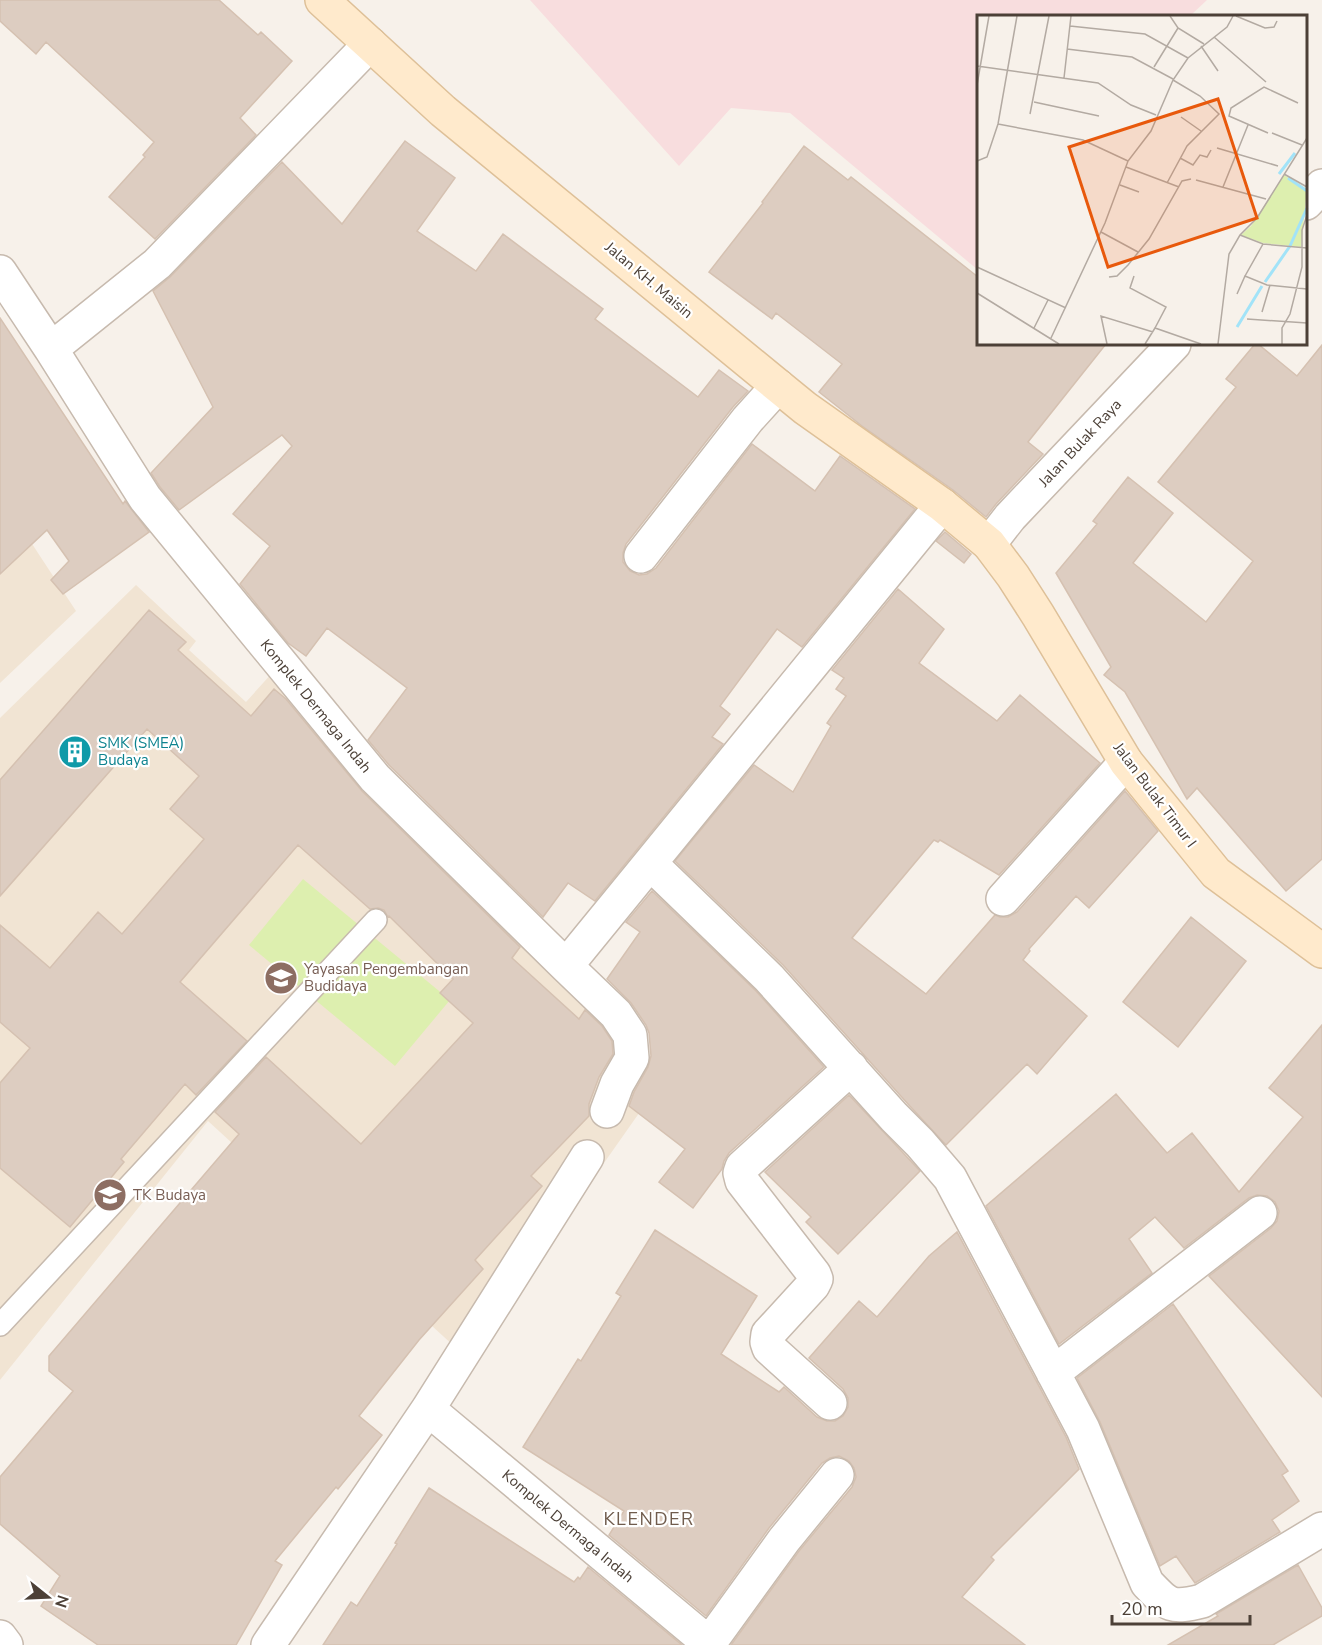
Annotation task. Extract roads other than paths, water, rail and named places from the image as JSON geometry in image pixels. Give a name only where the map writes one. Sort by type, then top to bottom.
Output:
[{"type":"street","name":"Jalan KH. Maisin","points":[[322,0],[443,111],[805,408],[942,505],[989,543]]},
{"type":"street","points":[[51,349],[157,264],[370,44]]},
{"type":"street","points":[[1307,201],[1322,186]]},
{"type":"street","name":"Komplek Dermaga Indah","points":[[0,272],[145,498],[375,778],[616,1014],[630,1035],[632,1058],[617,1084],[607,1111]]},
{"type":"street","name":"Jalan Bulak Raya","points":[[989,543],[1172,345]]},
{"type":"street","points":[[641,556],[748,418],[778,386]]},
{"type":"street","points":[[566,966],[942,505]]},
{"type":"street","name":"Jalan Bulak Timur I","points":[[989,543],[1038,615],[1126,762],[1216,873],[1322,951]]},
{"type":"street","points":[[1003,899],[1126,762]]},
{"type":"street","points":[[650,863],[769,978],[950,1178],[1083,1429],[1147,1583],[1166,1602],[1185,1605],[1202,1601],[1322,1529]]},
{"type":"street","points":[[830,1403],[769,1348],[768,1334],[816,1280],[814,1274],[742,1181],[740,1173],[742,1167],[851,1068]]},
{"type":"street","points":[[268,1645],[428,1409],[587,1157]]},
{"type":"street","points":[[1053,1373],[1260,1214]]},
{"type":"street","name":"Komplek Dermaga Indah","points":[[428,1409],[709,1644],[784,1540],[837,1475]]},
{"type":"street","points":[[0,1637],[6,1645]]},
{"type":"lane","points":[[0,1325],[376,920]]},
{"type":"place","name":"SMK (SMEA) Budaya","points":[[75,752]]},
{"type":"place","name":"Yayasan Pengembangan Budidaya","points":[[281,978]]},
{"type":"place","name":"TK Budaya","points":[[110,1195]]},
{"type":"district","name":"KLENDER","points":[[649,1519]]}]
